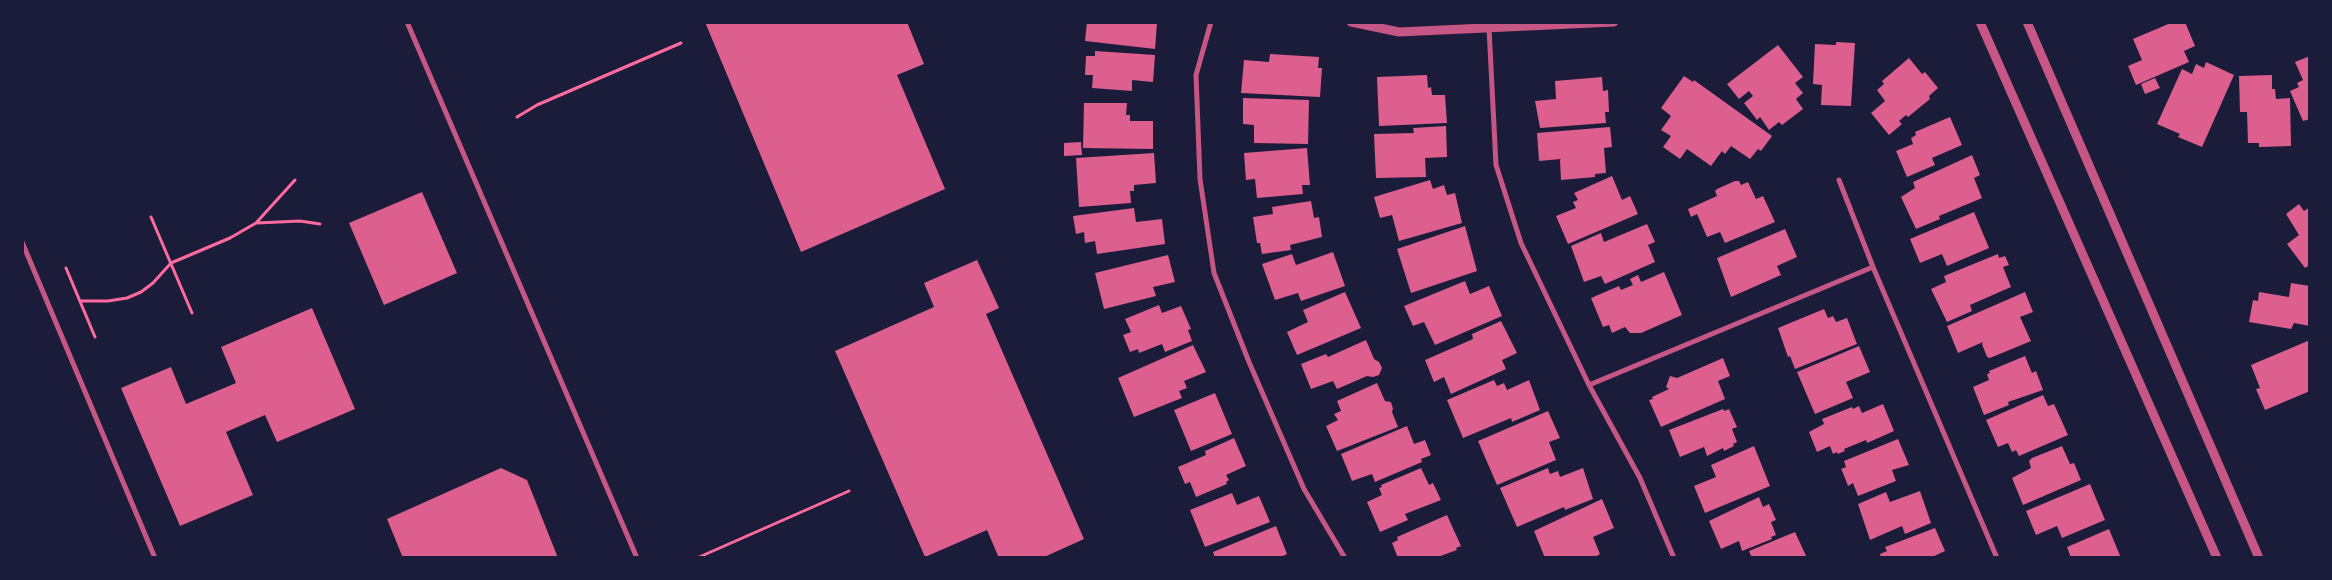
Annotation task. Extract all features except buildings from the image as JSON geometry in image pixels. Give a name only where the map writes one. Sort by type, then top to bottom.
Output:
[{"type":"street","points":[[407,22],[637,558]]},
{"type":"street","points":[[1211,22],[1196,75],[1200,179],[1214,273],[1249,362],[1304,490],[1345,558]]},
{"type":"street","points":[[1351,22],[1399,32],[1614,22]]},
{"type":"street","points":[[1980,22],[2217,558]]},
{"type":"street","points":[[2028,22],[2259,558]]},
{"type":"street","points":[[1489,28],[1496,165],[1521,243],[1589,385],[1640,478],[1674,558]]},
{"type":"street","points":[[1839,180],[1873,267],[1997,558]]},
{"type":"street","points":[[22,242],[155,558]]},
{"type":"street","points":[[1589,385],[1873,267]]},
{"type":"path","points":[[517,117],[537,105],[681,43]]},
{"type":"path","points":[[80,301],[108,302],[141,292],[153,283],[170,263],[230,238],[256,223],[295,180]]},
{"type":"path","points":[[151,217],[192,313]]},
{"type":"path","points":[[256,223],[300,221],[320,224]]},
{"type":"path","points":[[66,268],[95,337]]},
{"type":"path","points":[[697,558],[849,491]]}]
